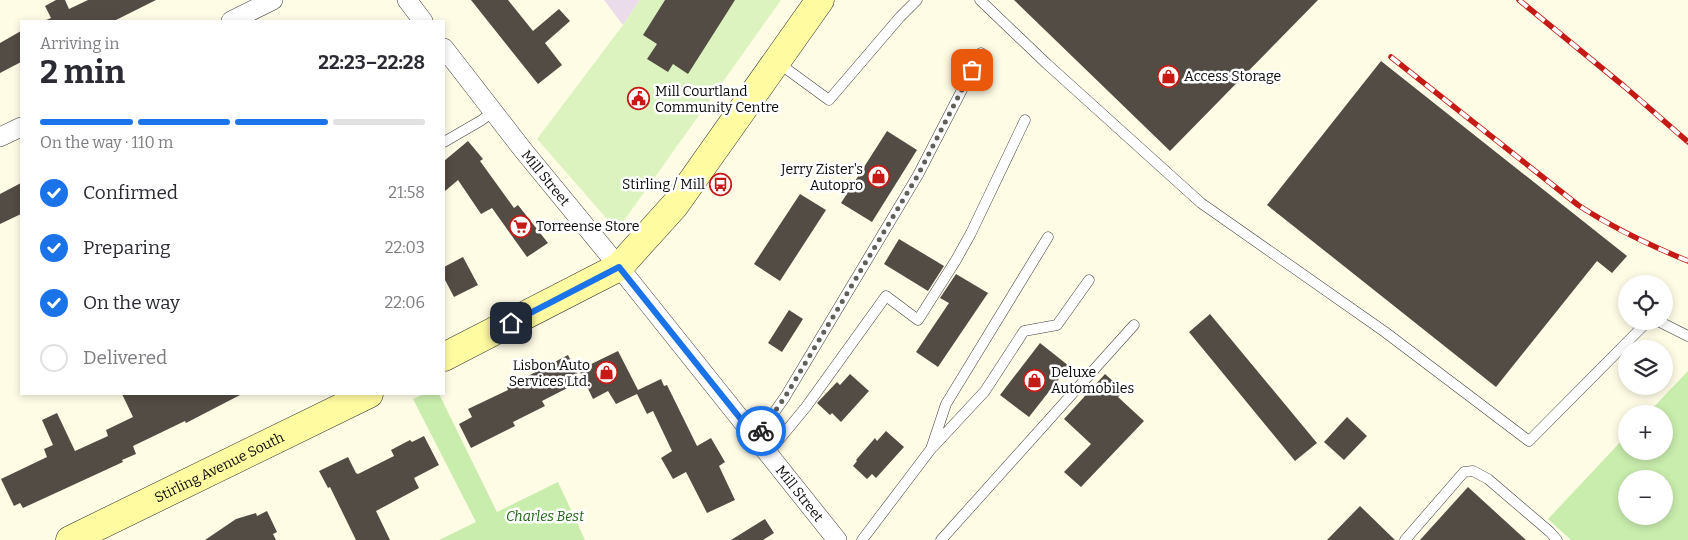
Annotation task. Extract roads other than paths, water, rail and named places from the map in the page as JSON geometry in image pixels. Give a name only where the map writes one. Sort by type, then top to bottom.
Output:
[{"type":"street","points":[[233,20],[273,0]]},
{"type":"street","points":[[407,0],[422,20]]},
{"type":"street","points":[[445,355],[619,267],[675,205],[820,0]]},
{"type":"street","name":"Mill Street","points":[[445,49],[492,111],[838,540]]},
{"type":"street","points":[[0,138],[20,128]]},
{"type":"street","name":"Stirling Avenue South","points":[[70,540],[367,395]]},
{"type":"lane","points":[[776,62],[829,100],[900,17],[918,0]]},
{"type":"lane","points":[[980,0],[1047,64],[1201,203],[1385,332],[1529,440],[1639,330]]},
{"type":"lane","points":[[756,438],[785,397],[918,175],[981,53]]},
{"type":"lane","points":[[445,141],[482,120],[492,111]]},
{"type":"lane","points":[[768,453],[806,407],[886,296],[918,320],[956,260],[1025,120]]},
{"type":"lane","points":[[931,449],[946,404],[1048,237]]},
{"type":"lane","points":[[862,540],[931,449],[985,391],[1024,331],[1057,325],[1089,280]]},
{"type":"lane","points":[[941,540],[1134,325]]},
{"type":"lane","points":[[1673,328],[1688,336]]},
{"type":"lane","points":[[1405,540],[1464,472],[1473,471],[1488,480],[1557,540]]},
{"type":"railway","points":[[1519,0],[1625,87],[1688,142]]},
{"type":"railway","points":[[1391,57],[1578,205],[1632,236],[1688,261]]},
{"type":"place","name":"Access Storage","points":[[1168,76]]},
{"type":"place","name":"Mill Courtland Community Centre","points":[[639,99]]},
{"type":"place","name":"Jerry Zister's Autopro","points":[[879,177]]},
{"type":"place","name":"Stirling / Mill","points":[[721,184]]},
{"type":"place","name":"Torreense Store","points":[[520,226]]},
{"type":"place","name":"Lisbon Auto Services Ltd.","points":[[606,373]]},
{"type":"place","name":"Deluxe Automobiles","points":[[1035,380]]},
{"type":"park label","name":"Charles Best","points":[[545,516]]}]
